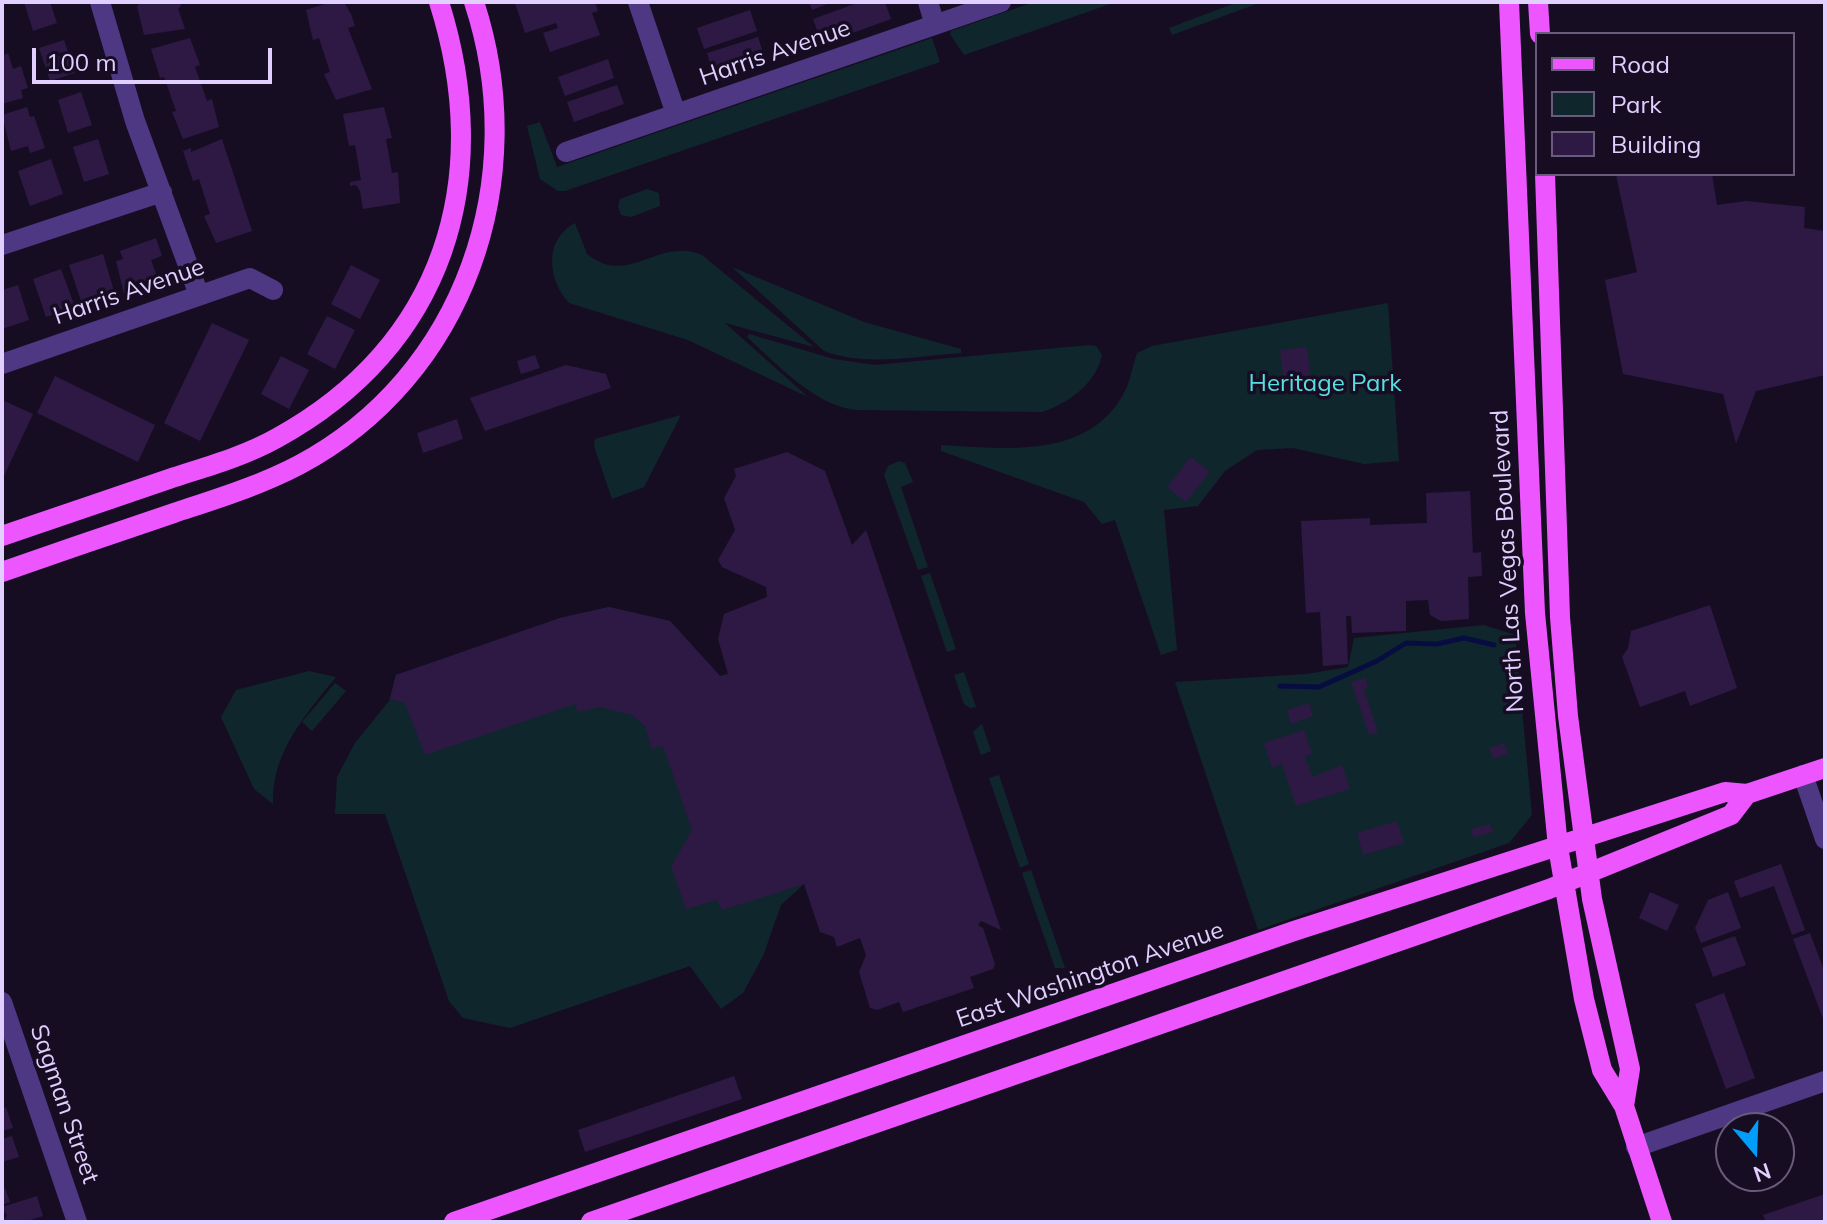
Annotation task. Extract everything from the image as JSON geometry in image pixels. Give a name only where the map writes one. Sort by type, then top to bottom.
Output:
[{"type":"main road","points":[[2,536],[234,457],[277,438],[322,411],[366,372],[405,325],[438,263],[456,210],[463,149],[461,89],[454,48],[439,2]]},
{"type":"main road","points":[[2,572],[243,490],[299,465],[346,435],[383,402],[421,360],[449,315],[471,270],[486,222],[493,177],[496,105],[484,33],[474,2]]},
{"type":"main road","name":"North Las Vegas Boulevard","points":[[1509,2],[1528,474],[1543,718],[1558,847],[1602,1070],[1624,1106],[1662,1222]]},
{"type":"main road","points":[[1538,2],[1540,32]]},
{"type":"main road","points":[[1514,176],[1535,174]]},
{"type":"main road","name":"North Las Vegas Boulevard","points":[[1545,176],[1561,631],[1589,874],[1630,1069],[1624,1106]]},
{"type":"main road","points":[[1528,474],[1556,473]]},
{"type":"main road","points":[[55,518],[67,549]]},
{"type":"main road","points":[[29,527],[40,558]]},
{"type":"main road","name":"East Washington Avenue","points":[[454,1222],[1294,931],[1725,792],[1747,794],[1825,768]]},
{"type":"main road","name":"East Washington Avenue","points":[[591,1222],[1076,1056],[1563,884],[1731,815],[1747,794]]},
{"type":"street","points":[[100,2],[135,121],[199,295]]},
{"type":"street","points":[[638,2],[676,114]]},
{"type":"street","points":[[928,2],[935,25]]},
{"type":"street","name":"Harris Avenue","points":[[566,152],[1001,2]]},
{"type":"street","points":[[2,245],[162,192]]},
{"type":"street","name":"Harris Avenue","points":[[2,364],[250,278],[273,290]]},
{"type":"street","points":[[1803,775],[1825,839]]},
{"type":"street","name":"Sagman Street","points":[[2,1002],[77,1222]]},
{"type":"street","points":[[1636,1147],[1825,1081]]},
{"type":"green space","points":[[1034,2],[1116,2],[964,55],[950,34],[951,31]]},
{"type":"green space","points":[[1238,2],[1262,2],[1172,35],[1169,28]]},
{"type":"green space","points":[[932,38],[940,62],[565,191],[558,191],[540,179],[527,126],[540,122],[557,167]]},
{"type":"green space","points":[[647,189],[659,193],[660,206],[631,217],[621,215],[618,206],[620,199]]},
{"type":"green space","points":[[575,223],[587,254],[602,263],[616,266],[630,264],[671,252],[686,251],[702,255],[814,347],[725,323],[808,397],[688,340],[569,303],[557,283],[552,261],[558,239]]},
{"type":"green space","points":[[732,267],[864,322],[961,349],[961,353],[874,359],[840,356],[824,351]]},
{"type":"green space","name":"Heritage Park","points":[[1388,303],[1399,461],[1364,464],[1293,448],[1257,450],[1225,471],[1198,506],[1164,510],[1177,650],[1161,655],[1115,520],[1102,524],[1084,502],[941,451],[941,445],[1019,448],[1070,439],[1092,428],[1111,412],[1126,389],[1137,353],[1152,346]]},
{"type":"green space","points":[[749,334],[834,359],[875,365],[1089,345],[1096,346],[1102,355],[1087,384],[1061,404],[1042,412],[856,410],[826,401],[811,392],[747,337]]},
{"type":"green space","points":[[681,415],[644,487],[612,499],[594,446],[595,439]]},
{"type":"green space","points":[[899,461],[905,463],[913,482],[901,487],[928,567],[918,570],[884,475],[888,466]]},
{"type":"green space","points":[[930,573],[956,649],[947,652],[921,576]]},
{"type":"green space","points":[[609,607],[670,621],[720,676],[728,674],[804,884],[781,905],[763,956],[743,993],[721,1009],[690,966],[510,1028],[463,1018],[449,1001],[385,814],[335,814],[337,777],[355,743],[389,701],[396,675],[560,618]]},
{"type":"green space","points":[[1484,625],[1515,635],[1532,815],[1509,843],[1258,930],[1175,682],[1307,674],[1348,667],[1354,638]]},
{"type":"green space","points":[[309,671],[336,677],[302,720],[284,751],[274,785],[273,804],[254,789],[221,717],[236,690]]},
{"type":"green space","points":[[964,672],[976,707],[970,708],[964,704],[954,675]]},
{"type":"green space","points":[[335,683],[346,691],[312,731],[302,722]]},
{"type":"green space","points":[[982,724],[991,751],[981,755],[973,732]]},
{"type":"green space","points":[[999,775],[1029,864],[1020,868],[989,778]]},
{"type":"green space","points":[[1031,870],[1065,968],[1055,968],[1022,873]]},
{"type":"building","points":[[24,2],[50,2],[57,23],[33,31]]},
{"type":"building","points":[[141,2],[180,2],[181,7],[178,8],[185,29],[144,35],[137,6]]},
{"type":"building","points":[[331,2],[344,2],[351,14],[355,26],[348,28],[372,89],[336,100],[324,74],[330,72],[319,38],[313,40],[306,10]]},
{"type":"building","points":[[595,2],[598,11],[592,13],[600,35],[550,52],[543,33],[558,28],[556,23],[525,33],[515,3]]},
{"type":"building","points":[[809,2],[832,2],[812,10]]},
{"type":"building","points":[[860,2],[885,2],[891,19],[822,44],[813,19]]},
{"type":"building","points":[[750,10],[757,31],[704,49],[697,28]]},
{"type":"building","points":[[758,37],[764,56],[713,73],[707,53]]},
{"type":"building","points":[[190,38],[200,65],[195,67],[207,101],[212,99],[219,127],[183,139],[172,112],[176,111],[164,77],[160,78],[151,49]]},
{"type":"building","points":[[64,40],[75,73],[50,81],[39,48]]},
{"type":"building","points":[[8,53],[13,69],[21,66],[28,88],[21,90],[23,98],[2,104],[2,56]]},
{"type":"building","points":[[608,59],[614,78],[565,96],[558,77]]},
{"type":"building","points":[[617,85],[624,104],[574,122],[567,102]]},
{"type":"building","points":[[81,92],[92,125],[68,133],[58,100]]},
{"type":"building","points":[[27,107],[30,117],[34,116],[45,148],[30,153],[28,146],[11,151],[2,115]]},
{"type":"building","points":[[384,107],[392,138],[386,139],[392,173],[398,172],[400,203],[363,209],[360,191],[356,185],[350,186],[350,182],[361,180],[355,145],[349,146],[343,114]]},
{"type":"building","points":[[98,139],[109,174],[84,182],[73,147]]},
{"type":"building","points":[[222,139],[252,231],[216,243],[204,216],[210,214],[199,179],[193,181],[183,151],[191,148],[191,152]]},
{"type":"building","points":[[51,159],[63,194],[30,206],[18,171]]},
{"type":"building","points":[[1616,176],[1712,176],[1717,205],[1746,201],[1805,207],[1804,228],[1825,231],[1825,375],[1756,391],[1736,444],[1723,394],[1623,374],[1605,280],[1637,272]]},
{"type":"building","points":[[156,238],[162,256],[151,260],[159,282],[124,294],[116,261],[123,259],[120,251]]},
{"type":"building","points":[[103,254],[114,291],[81,301],[69,265]]},
{"type":"building","points":[[351,265],[380,280],[360,319],[331,304]]},
{"type":"building","points":[[61,269],[75,307],[46,317],[33,279]]},
{"type":"building","points":[[18,285],[29,320],[2,329],[2,290]]},
{"type":"building","points":[[327,316],[355,330],[335,369],[307,354]]},
{"type":"building","points":[[212,323],[249,340],[200,441],[164,423]]},
{"type":"building","points":[[1307,347],[1311,381],[1284,384],[1280,350]]},
{"type":"building","points":[[535,355],[540,368],[521,374],[517,361]]},
{"type":"building","points":[[281,356],[309,370],[289,409],[261,394]]},
{"type":"building","points":[[566,365],[606,374],[611,388],[485,431],[470,398]]},
{"type":"building","points":[[55,376],[155,425],[138,462],[37,413]]},
{"type":"building","points":[[2,400],[33,414],[2,480]]},
{"type":"building","points":[[457,419],[463,439],[423,453],[417,433]]},
{"type":"building","points":[[787,452],[825,471],[852,545],[866,530],[1001,930],[981,921],[978,925],[983,928],[995,964],[993,969],[970,977],[974,988],[903,1012],[899,1002],[877,1010],[870,1008],[859,972],[866,955],[860,938],[837,947],[834,937],[820,932],[804,884],[722,910],[717,900],[686,909],[671,867],[692,830],[663,746],[652,749],[645,726],[632,715],[600,707],[578,712],[575,704],[425,755],[405,703],[390,699],[396,675],[560,618],[609,607],[670,621],[720,676],[728,674],[718,639],[724,614],[767,597],[766,587],[722,567],[718,560],[735,530],[724,498],[736,476],[734,469]]},
{"type":"building","points":[[1191,457],[1210,472],[1186,502],[1167,487]]},
{"type":"building","points":[[1470,491],[1473,553],[1481,552],[1482,576],[1468,577],[1469,619],[1441,621],[1430,615],[1428,600],[1406,601],[1406,631],[1352,633],[1351,616],[1346,616],[1348,664],[1323,666],[1320,612],[1306,613],[1301,521],[1370,518],[1370,525],[1427,523],[1426,493]]},
{"type":"building","points":[[1710,605],[1737,688],[1690,706],[1685,691],[1640,707],[1622,657],[1628,648],[1631,631]]},
{"type":"building","points":[[1365,678],[1368,687],[1364,689],[1378,732],[1369,735],[1351,682]]},
{"type":"building","points":[[1309,703],[1313,716],[1291,724],[1287,710]]},
{"type":"building","points":[[1304,730],[1312,754],[1305,756],[1312,777],[1342,765],[1350,789],[1296,806],[1282,764],[1272,768],[1264,743]]},
{"type":"building","points":[[1504,743],[1508,754],[1493,759],[1489,748]]},
{"type":"building","points":[[1397,821],[1404,843],[1363,855],[1357,833]]},
{"type":"building","points":[[1490,824],[1493,832],[1473,838],[1471,829]]},
{"type":"building","points":[[1781,864],[1805,930],[1792,935],[1774,886],[1740,898],[1734,881]]},
{"type":"building","points":[[1650,892],[1679,905],[1667,931],[1639,918]]},
{"type":"building","points":[[1728,892],[1741,928],[1701,943],[1695,928],[1708,900]]},
{"type":"building","points":[[1810,933],[1825,973],[1825,1024],[1793,939]]},
{"type":"building","points":[[1735,936],[1746,965],[1713,977],[1702,948]]},
{"type":"building","points":[[1724,993],[1755,1078],[1726,1089],[1695,1004]]},
{"type":"building","points":[[734,1076],[742,1099],[585,1152],[578,1130]]},
{"type":"building","points":[[6,1107],[13,1128],[2,1131],[2,1109]]},
{"type":"building","points":[[12,1136],[19,1157],[2,1162],[2,1139]]},
{"type":"building","points":[[5,1188],[10,1202],[2,1205],[2,1189]]},
{"type":"building","points":[[1825,1194],[1825,1222],[1766,1222],[1763,1215]]},
{"type":"building","points":[[37,1196],[43,1216],[24,1222],[2,1222],[7,1216],[2,1207]]},
{"type":"waterway","points":[[1280,686],[1319,687],[1377,661],[1406,643],[1437,644],[1464,638],[1494,645]]}]
